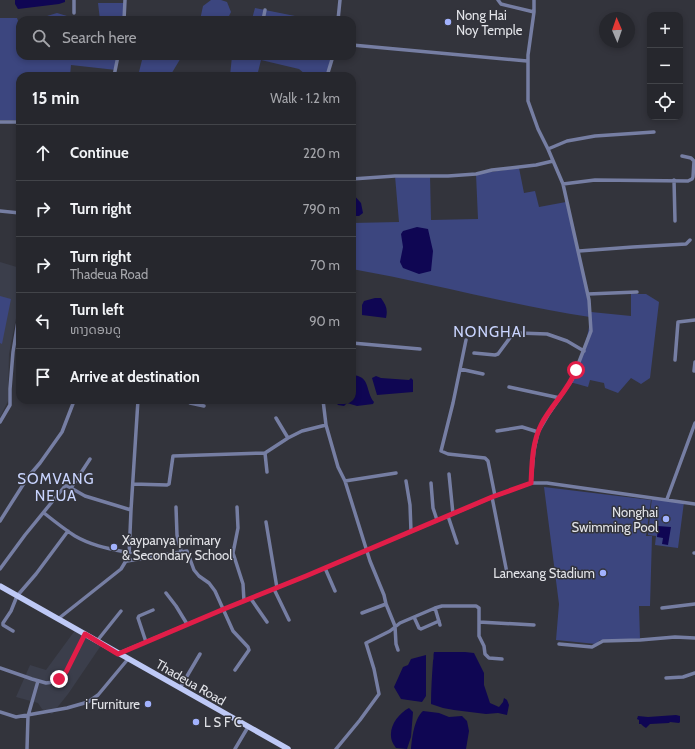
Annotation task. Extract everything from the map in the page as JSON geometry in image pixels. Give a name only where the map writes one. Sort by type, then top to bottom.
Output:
[{"type":"main road","name":"Thadeua Road","points":[[0,586],[288,749]]},
{"type":"street","points":[[74,0],[74,13]]},
{"type":"street","points":[[124,16],[126,0]]},
{"type":"street","points":[[338,16],[340,0]]},
{"type":"street","points":[[498,0],[501,4],[534,12]]},
{"type":"street","points":[[531,483],[534,450],[538,432],[572,380],[591,331],[591,312],[588,294],[563,184],[535,122],[528,100],[527,61],[534,12],[534,0]]},
{"type":"street","points":[[264,16],[265,10]]},
{"type":"street","points":[[356,45],[527,61]]},
{"type":"street","points":[[115,72],[117,60]]},
{"type":"street","points":[[328,72],[332,60]]},
{"type":"street","points":[[0,122],[16,122]]},
{"type":"street","points":[[548,149],[567,141],[595,136],[654,132]]},
{"type":"street","points":[[563,184],[595,180],[688,181],[692,179],[694,161],[691,158],[682,156]]},
{"type":"street","points":[[356,179],[476,174],[492,170],[525,167],[553,161]]},
{"type":"street","points":[[674,180],[675,221]]},
{"type":"street","points":[[0,211],[16,213]]},
{"type":"street","points":[[579,252],[632,246],[686,244],[690,240]]},
{"type":"street","points":[[588,294],[637,292]]},
{"type":"street","points":[[675,360],[678,322],[695,320]]},
{"type":"street","points":[[474,353],[498,354],[512,335],[519,333],[551,335],[584,350]]},
{"type":"street","points":[[0,422],[10,405],[13,352],[16,334]]},
{"type":"street","points":[[466,340],[453,403],[441,450],[448,454],[485,458],[488,461],[507,573]]},
{"type":"street","points":[[356,343],[420,349]]},
{"type":"street","points":[[694,371],[695,362]]},
{"type":"street","points":[[460,369],[483,374]]},
{"type":"street","points":[[509,388],[560,398]]},
{"type":"street","points":[[0,521],[28,477],[62,432],[73,404]]},
{"type":"street","points":[[58,619],[121,568],[127,561],[130,553],[131,510],[138,404]]},
{"type":"street","points":[[195,404],[204,406]]},
{"type":"street","points":[[323,404],[326,425],[338,467],[345,481],[366,550],[395,627],[396,644],[398,650]]},
{"type":"street","points":[[276,418],[288,438]]},
{"type":"street","points":[[667,499],[695,423]]},
{"type":"street","points":[[133,484],[169,484],[173,456],[265,453],[302,431],[326,425]]},
{"type":"street","points":[[496,431],[522,427],[538,432]]},
{"type":"street","points":[[265,453],[267,472]]},
{"type":"street","points":[[71,488],[90,458]]},
{"type":"street","points":[[345,481],[396,473]]},
{"type":"street","points":[[449,474],[454,514]]},
{"type":"street","points":[[406,481],[410,505],[411,531]]},
{"type":"street","points":[[432,483],[433,508],[437,520]]},
{"type":"street","points":[[118,654],[494,496],[531,483],[547,483],[695,504]]},
{"type":"street","points":[[0,569],[25,535],[65,486],[84,496],[131,510]]},
{"type":"street","points":[[176,507],[177,535],[181,551]]},
{"type":"street","points":[[237,507],[238,528],[233,553],[243,584],[244,601]]},
{"type":"street","points":[[44,513],[68,531],[93,544],[130,553]]},
{"type":"street","points":[[448,516],[457,543]]},
{"type":"street","points":[[266,522],[275,588],[289,620]]},
{"type":"street","points":[[13,631],[3,625],[3,623],[11,611],[17,596],[36,574],[68,531]]},
{"type":"street","points":[[127,561],[187,550],[194,570],[199,576],[212,585],[224,609],[232,631],[248,647],[249,650],[235,670]]},
{"type":"street","points":[[325,568],[335,591]]},
{"type":"street","points":[[166,593],[187,624]]},
{"type":"street","points":[[251,599],[268,622]]},
{"type":"street","points":[[362,613],[386,604]]},
{"type":"street","points":[[662,608],[695,604]]},
{"type":"street","points":[[336,749],[379,694],[374,669],[366,643],[390,631],[400,623],[442,606],[476,606],[479,608],[479,636],[484,646],[485,654],[488,658],[502,659]]},
{"type":"street","points":[[414,617],[419,628],[421,629],[439,623],[435,608]]},
{"type":"street","points":[[146,642],[138,618],[139,616],[154,610]]},
{"type":"street","points":[[97,641],[121,611]]},
{"type":"street","points":[[479,622],[534,625]]},
{"type":"street","points":[[0,668],[38,681],[46,683],[54,682],[63,676],[69,667],[85,634]]},
{"type":"street","points":[[559,644],[592,647],[603,641],[675,637],[695,638]]},
{"type":"street","points":[[180,688],[200,654]]},
{"type":"street","points":[[0,712],[16,717],[28,716],[88,702],[98,695],[128,659]]},
{"type":"street","points":[[666,678],[683,678],[695,673]]},
{"type":"street","points":[[27,749],[28,716],[38,681]]},
{"type":"street","points":[[235,749],[248,727]]},
{"type":"shaded area","points":[[15,0],[65,0],[65,2],[18,9],[15,4]]},
{"type":"shaded area","points":[[211,0],[221,0],[227,2],[231,12],[229,16],[201,16],[203,6]]},
{"type":"shaded area","points":[[98,3],[125,3],[124,16],[100,16]]},
{"type":"shaded area","points":[[255,8],[295,16],[253,16]]},
{"type":"shaded area","points":[[57,13],[67,16],[47,16]]},
{"type":"shaded area","points":[[0,18],[16,18],[16,60],[117,60],[116,70],[71,65],[70,72],[16,72],[16,120],[0,120]]},
{"type":"shaded area","points":[[142,60],[180,60],[172,72],[139,72]]},
{"type":"shaded area","points":[[232,60],[261,60],[258,72],[230,72]]},
{"type":"shaded area","points":[[261,60],[332,60],[328,72],[303,72],[299,69]]},
{"type":"shaded area","points":[[519,168],[524,193],[535,191],[539,207],[566,202],[591,312],[631,316],[631,294],[646,294],[659,302],[650,378],[641,384],[631,378],[618,393],[605,388],[604,383],[590,380],[588,387],[570,382],[586,342],[590,317],[356,270],[356,223],[399,222],[395,176],[430,175],[431,220],[478,219],[476,174]]},
{"type":"shaded area","points":[[356,197],[361,203],[363,213],[356,216]]},
{"type":"shaded area","points":[[417,227],[428,229],[433,251],[431,271],[419,274],[403,268],[400,262],[403,247],[401,234],[403,231]]},
{"type":"shaded area","points":[[0,262],[16,267],[16,318],[9,354],[8,401],[0,417]]},
{"type":"shaded area","points":[[0,296],[11,299],[2,344],[0,343]]},
{"type":"shaded area","points":[[381,298],[384,303],[387,310],[386,318],[362,315],[362,305],[364,301]]},
{"type":"shaded area","points":[[356,376],[365,381],[374,402],[373,404],[357,406],[350,404],[356,404]]},
{"type":"shaded area","points":[[376,376],[381,378],[409,380],[411,378],[413,380],[413,392],[377,395],[372,378]]},
{"type":"shaded area","points":[[337,404],[346,404],[344,406]]},
{"type":"shaded area","name":"Lanexang Stadium","points":[[544,487],[651,500],[646,536],[652,536],[650,606],[639,606],[640,639],[600,640],[596,644],[556,640],[559,604]]},
{"type":"shaded area","name":"Nonghai Swimming Pool","points":[[652,497],[684,502],[678,548],[655,545],[656,536],[648,535]]},
{"type":"shaded area","points":[[658,526],[671,527],[668,545],[662,544],[663,538],[657,537]]},
{"type":"shaded area","points":[[76,629],[102,644],[68,694],[52,714],[42,709],[38,703],[16,697],[30,665],[46,670]]},
{"type":"shaded area","points":[[434,652],[474,653],[484,673],[484,685],[490,703],[499,707],[504,698],[507,700],[509,705],[507,715],[454,710],[431,704]]},
{"type":"shaded area","points":[[426,655],[426,696],[422,702],[401,699],[394,687],[403,667],[408,665],[411,659]]},
{"type":"shaded area","points":[[409,708],[413,712],[411,737],[407,749],[396,748],[391,738],[392,728],[399,716]]},
{"type":"shaded area","points":[[423,711],[439,713],[449,717],[462,716],[467,721],[469,731],[466,749],[411,749],[417,719]]},
{"type":"shaded area","points":[[638,716],[648,717],[680,716],[679,723],[670,722],[650,724],[646,728],[639,724],[639,720],[637,719]]},
{"type":"place","name":"Nong Hai Noy Temple","points":[[448,22]]},
{"type":"place","name":"Nonghai Swimming Pool","points":[[666,519]]},
{"type":"place","name":"Xaypanya primary & Secondary School","points":[[114,547]]},
{"type":"place","name":"Lanexang Stadium","points":[[603,573]]},
{"type":"place","name":"i Furniture","points":[[148,704]]},
{"type":"place","name":"L S F C","points":[[196,722]]},
{"type":"district","name":"NONGHAI","points":[[490,332]]},
{"type":"district","name":"SOMVANG NEUA","points":[[56,488]]},
{"type":"route","points":[[59,679],[69,667],[85,634],[118,654],[492,497],[531,483],[535,441],[538,432],[548,415],[568,388],[576,370]]}]
